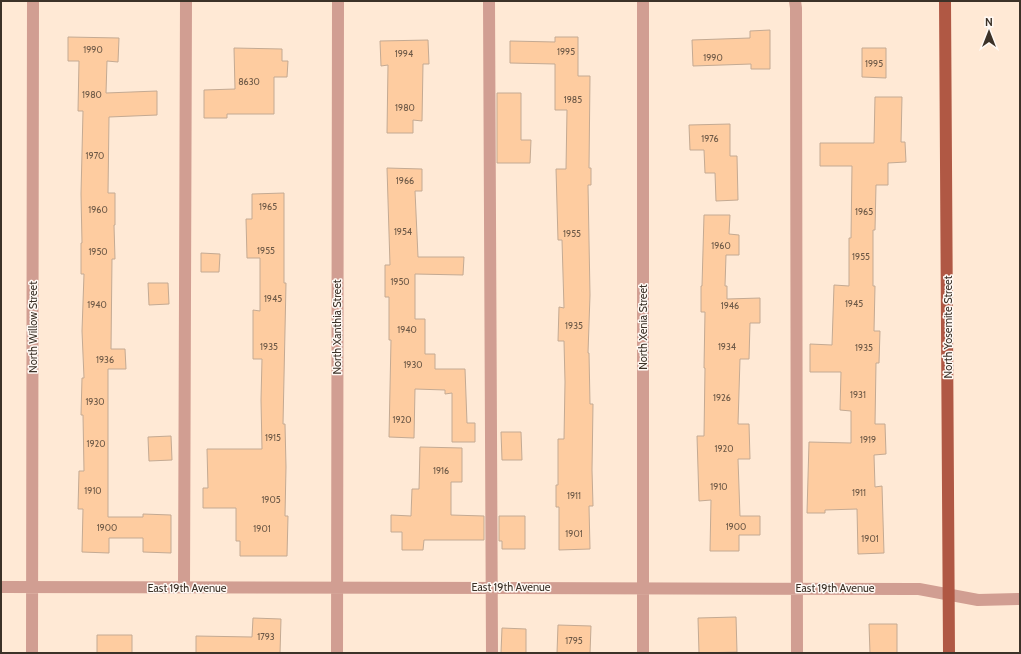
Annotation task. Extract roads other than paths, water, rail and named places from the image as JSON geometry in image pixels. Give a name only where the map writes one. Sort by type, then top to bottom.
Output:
[{"type":"main road","name":"North Yosemite Street","points":[[945,1],[949,653]]},
{"type":"street","name":"North Willow Street","points":[[32,653],[33,1]]},
{"type":"street","points":[[184,588],[186,1]]},
{"type":"street","name":"North Xanthia Street","points":[[337,653],[338,1]]},
{"type":"street","points":[[489,1],[492,653]]},
{"type":"street","name":"North Xenia Street","points":[[643,1],[643,653]]},
{"type":"street","points":[[795,1],[797,653]]},
{"type":"street","name":"East 19th Avenue","points":[[1,587],[643,587],[919,589],[978,600],[1020,599]]}]
